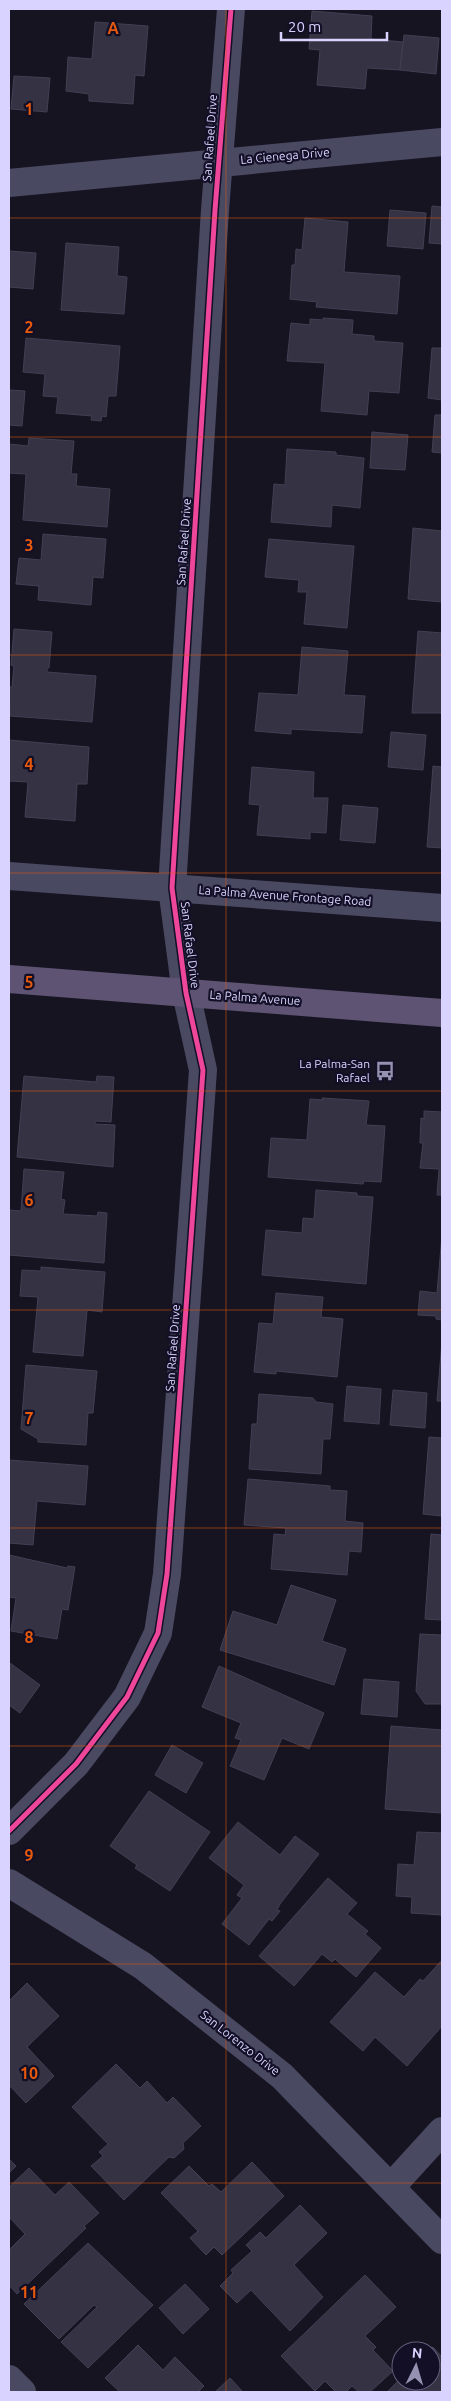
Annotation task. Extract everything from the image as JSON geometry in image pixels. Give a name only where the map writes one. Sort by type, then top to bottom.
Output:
[{"type":"main road","name":"La Palma Avenue","points":[[9,979],[442,1013]]},
{"type":"street","name":"San Rafael Drive","points":[[9,1831],[76,1764],[127,1697],[158,1633],[167,1574],[203,1070],[186,993],[172,888],[218,162],[231,9]]},
{"type":"street","name":"La Cienega Drive","points":[[9,183],[442,142]]},
{"type":"street","name":"La Palma Avenue Frontage Road","points":[[9,876],[442,908]]},
{"type":"street","name":"San Lorenzo Drive","points":[[9,1883],[143,1966],[274,2070],[442,2240]]},
{"type":"street","points":[[391,2187],[442,2130]]},
{"type":"street","points":[[9,2379],[22,2392]]},
{"type":"building","points":[[312,11],[372,16],[371,39],[403,42],[400,70],[367,68],[365,89],[317,85],[320,50],[309,49]]},
{"type":"building","points":[[95,22],[148,26],[144,76],[135,75],[133,104],[89,101],[89,94],[66,91],[68,57],[92,59]]},
{"type":"building","points":[[404,35],[439,38],[436,74],[400,70]]},
{"type":"building","points":[[14,76],[50,78],[47,112],[11,109]]},
{"type":"building","points":[[432,206],[442,207],[442,244],[429,243]]},
{"type":"building","points":[[390,210],[426,213],[423,249],[387,246]]},
{"type":"building","points":[[305,218],[348,222],[344,272],[400,276],[397,314],[316,307],[317,302],[290,299],[292,265],[295,265],[296,249],[302,250]]},
{"type":"building","points":[[66,243],[119,247],[117,276],[127,277],[124,314],[61,310]]},
{"type":"building","points":[[9,251],[36,253],[33,289],[9,287]]},
{"type":"building","points":[[323,318],[353,320],[352,334],[374,336],[374,341],[403,343],[399,393],[369,391],[367,415],[321,411],[325,363],[287,361],[291,323],[310,325],[310,319],[323,320]]},
{"type":"building","points":[[26,338],[120,346],[116,396],[108,396],[106,417],[102,416],[101,421],[91,420],[92,416],[56,413],[58,397],[43,396],[45,374],[23,372]]},
{"type":"building","points":[[432,348],[442,348],[442,400],[428,398]]},
{"type":"building","points":[[9,390],[25,391],[22,426],[9,425]]},
{"type":"building","points":[[435,415],[442,415],[442,453],[432,452]]},
{"type":"building","points":[[372,432],[408,435],[405,470],[370,468]]},
{"type":"building","points":[[29,438],[74,441],[71,474],[77,474],[76,486],[110,489],[107,527],[23,520],[26,474],[9,473],[9,444],[28,446]]},
{"type":"building","points":[[287,449],[336,452],[336,455],[364,458],[360,508],[332,505],[331,527],[271,522],[274,484],[285,485]]},
{"type":"building","points":[[413,528],[442,531],[442,602],[408,599]]},
{"type":"building","points":[[43,534],[106,539],[103,578],[93,577],[91,605],[38,600],[39,586],[16,584],[19,558],[41,560]]},
{"type":"building","points":[[269,539],[354,546],[347,628],[304,624],[307,592],[298,592],[299,580],[265,577]]},
{"type":"building","points":[[14,629],[52,632],[47,672],[96,676],[92,722],[10,716],[9,687],[12,687],[14,666],[11,665]]},
{"type":"building","points":[[418,631],[442,633],[442,713],[412,713]]},
{"type":"building","points":[[302,647],[348,651],[344,695],[365,696],[362,733],[291,729],[291,734],[255,731],[259,693],[298,695]]},
{"type":"building","points":[[391,732],[426,735],[423,770],[388,767]]},
{"type":"building","points":[[9,740],[89,747],[87,784],[77,784],[75,821],[25,817],[28,782],[9,781]]},
{"type":"building","points":[[433,766],[442,767],[442,848],[427,847]]},
{"type":"building","points":[[252,767],[314,772],[313,798],[328,798],[326,833],[310,832],[310,839],[257,835],[260,805],[249,804]]},
{"type":"building","points":[[343,805],[378,808],[375,843],[340,840]]},
{"type":"building","points":[[24,1076],[96,1082],[97,1076],[114,1077],[111,1122],[95,1121],[95,1124],[115,1125],[113,1167],[17,1157]]},
{"type":"building","points":[[322,1098],[369,1101],[366,1125],[385,1126],[381,1182],[364,1181],[363,1184],[268,1177],[271,1138],[307,1140],[310,1099],[323,1100]]},
{"type":"building","points":[[424,1111],[442,1112],[442,1195],[437,1195],[439,1169],[420,1168],[423,1143],[420,1143],[421,1118],[424,1119]]},
{"type":"building","points":[[24,1169],[64,1172],[61,1199],[65,1200],[63,1214],[97,1216],[98,1212],[107,1213],[104,1263],[9,1255],[9,1210],[21,1211]]},
{"type":"building","points":[[316,1190],[357,1193],[357,1196],[373,1197],[366,1284],[262,1275],[266,1230],[302,1233],[303,1218],[314,1219]]},
{"type":"building","points":[[442,1235],[442,1320],[436,1319],[436,1316],[418,1315],[420,1291],[437,1293]]},
{"type":"building","points":[[41,1267],[105,1272],[102,1312],[87,1310],[83,1356],[33,1352],[38,1297],[20,1296],[22,1270],[41,1271]]},
{"type":"building","points":[[276,1293],[323,1297],[321,1317],[343,1319],[337,1377],[276,1371],[276,1374],[254,1372],[259,1323],[273,1324]]},
{"type":"building","points":[[442,1341],[442,1401],[437,1401]]},
{"type":"building","points":[[26,1365],[97,1371],[93,1413],[88,1413],[86,1445],[38,1442],[38,1439],[21,1429]]},
{"type":"building","points":[[347,1386],[381,1389],[379,1424],[344,1421]]},
{"type":"building","points":[[393,1390],[427,1393],[425,1428],[390,1425]]},
{"type":"building","points":[[259,1394],[313,1398],[316,1402],[333,1404],[330,1439],[323,1439],[321,1474],[249,1469],[252,1424],[257,1424]]},
{"type":"building","points":[[429,1437],[442,1438],[442,1516],[423,1514]]},
{"type":"building","points":[[9,1460],[88,1466],[85,1505],[37,1501],[33,1545],[9,1543]]},
{"type":"building","points":[[248,1479],[330,1486],[330,1490],[347,1491],[345,1521],[363,1523],[361,1552],[349,1551],[347,1575],[271,1569],[274,1534],[285,1535],[286,1528],[244,1525]]},
{"type":"building","points":[[431,1534],[442,1535],[442,1620],[425,1619]]},
{"type":"building","points":[[9,1555],[67,1568],[68,1566],[75,1567],[68,1610],[62,1609],[57,1639],[11,1631],[16,1598],[9,1597]]},
{"type":"building","points":[[291,1585],[336,1600],[322,1641],[346,1649],[334,1685],[220,1650],[233,1611],[277,1625]]},
{"type":"building","points":[[420,1634],[442,1635],[442,1704],[425,1704],[416,1691]]},
{"type":"building","points":[[10,1663],[40,1685],[20,1713],[9,1705]]},
{"type":"building","points":[[219,1666],[324,1713],[309,1749],[282,1738],[264,1780],[230,1766],[241,1740],[235,1738],[241,1723],[202,1707]]},
{"type":"building","points":[[364,1679],[399,1682],[397,1717],[361,1714]]},
{"type":"building","points":[[391,1726],[442,1730],[442,1813],[385,1809]]},
{"type":"building","points":[[172,1745],[203,1763],[186,1793],[155,1775]]},
{"type":"building","points":[[149,1791],[210,1832],[170,1891],[135,1868],[137,1865],[110,1846]]},
{"type":"building","points":[[238,1822],[280,1855],[295,1836],[319,1854],[280,1904],[277,1910],[280,1911],[272,1921],[269,1919],[249,1945],[222,1924],[242,1898],[237,1895],[244,1885],[209,1858]]},
{"type":"building","points":[[417,1832],[442,1833],[442,1915],[411,1913],[412,1897],[396,1896],[398,1864],[414,1865]]},
{"type":"building","points":[[328,1878],[357,1903],[347,1914],[368,1931],[365,1934],[381,1948],[356,1977],[335,1959],[332,1962],[322,1954],[294,1986],[259,1956]]},
{"type":"building","points":[[442,1960],[442,2026],[407,2066],[375,2037],[363,2051],[330,2022],[375,1972],[404,1997],[420,1979],[423,1981]]},
{"type":"building","points":[[27,1983],[59,2016],[27,2047],[54,2076],[26,2103],[9,2085],[9,2001]]},
{"type":"building","points":[[116,2064],[140,2088],[147,2081],[167,2103],[173,2097],[201,2126],[183,2143],[184,2149],[174,2158],[169,2157],[124,2200],[91,2166],[103,2156],[99,2152],[108,2144],[72,2107]]},
{"type":"building","points":[[9,2159],[16,2166],[9,2173]]},
{"type":"building","points":[[252,2162],[284,2196],[222,2255],[214,2247],[206,2255],[190,2238],[198,2231],[161,2193],[189,2166],[209,2186],[212,2184],[221,2192]]},
{"type":"building","points":[[29,2168],[55,2195],[69,2182],[99,2213],[84,2226],[86,2228],[17,2294],[9,2285],[9,2250],[25,2234],[9,2217],[9,2187]]},
{"type":"building","points":[[300,2205],[327,2233],[294,2265],[323,2297],[290,2331],[251,2290],[237,2303],[220,2286],[233,2273],[231,2270],[252,2251],[246,2245],[260,2232],[266,2238]]},
{"type":"building","points":[[88,2243],[153,2305],[88,2368],[61,2342],[97,2307],[94,2305],[59,2339],[24,2304]]},
{"type":"building","points":[[365,2275],[396,2307],[365,2336],[376,2347],[373,2350],[391,2369],[391,2373],[370,2392],[359,2392],[352,2386],[346,2392],[336,2392],[325,2381],[315,2391],[281,2356]]},
{"type":"building","points":[[185,2284],[209,2309],[183,2334],[159,2308]]},
{"type":"building","points":[[138,2345],[163,2370],[175,2357],[204,2386],[198,2392],[120,2392],[105,2378]]},
{"type":"building","points":[[442,2357],[442,2391],[387,2392],[391,2388],[391,2391],[441,2391]]},
{"type":"building","points":[[230,2378],[243,2392],[215,2392]]},
{"type":"cycle path","points":[[9,1831],[76,1764],[127,1697],[158,1633],[167,1574],[203,1070],[186,993],[172,888],[215,210],[231,9]]},
{"type":"place","name":"La Palma-San Rafael","points":[[385,1071]]}]
